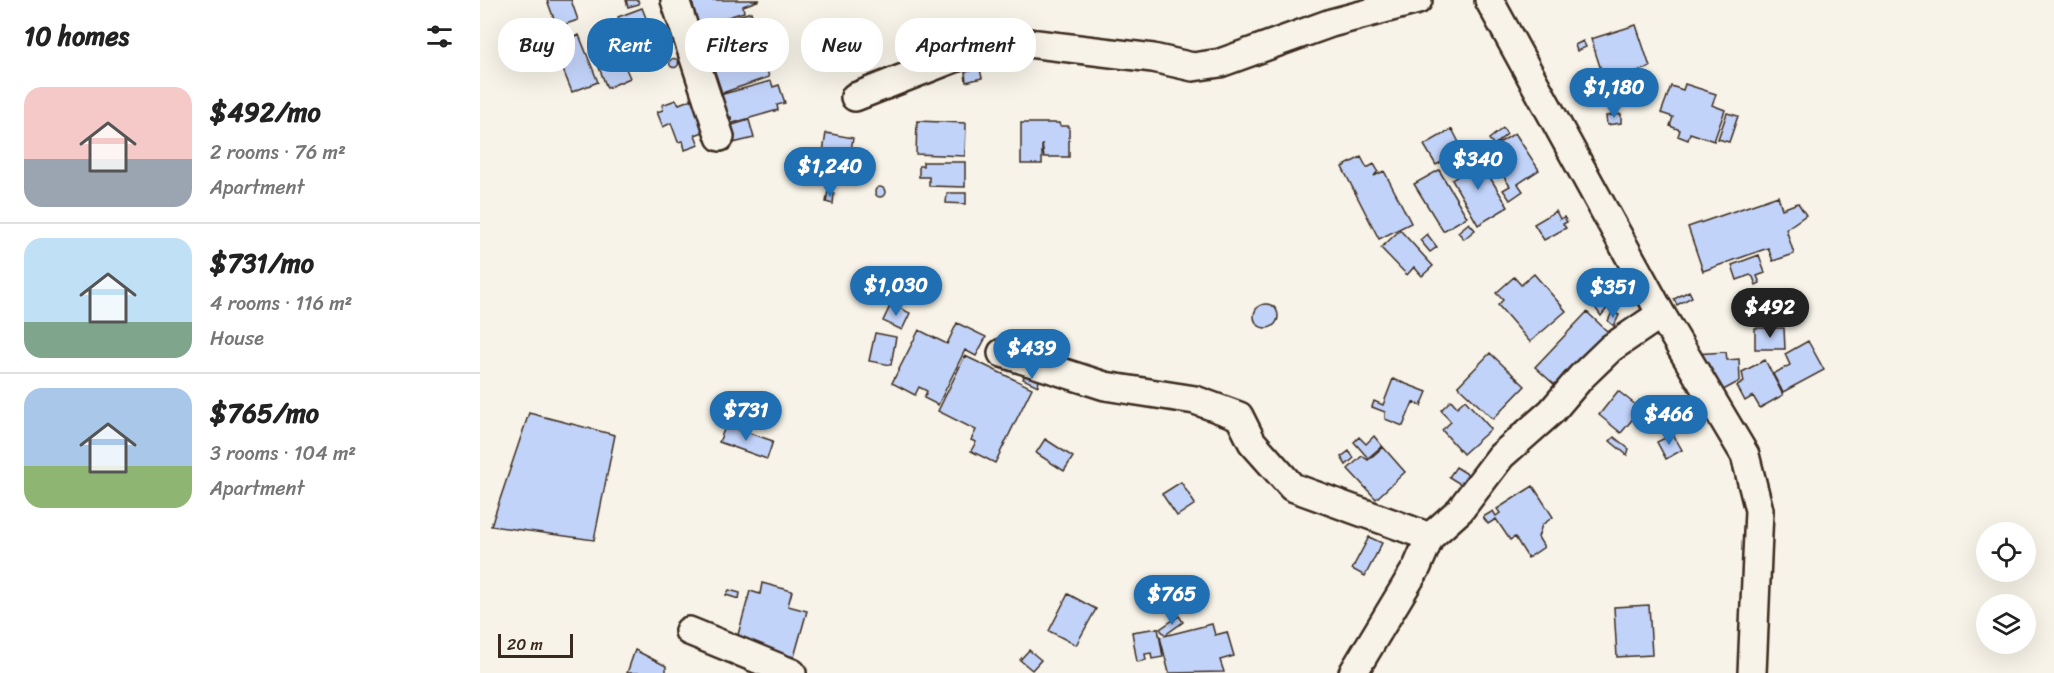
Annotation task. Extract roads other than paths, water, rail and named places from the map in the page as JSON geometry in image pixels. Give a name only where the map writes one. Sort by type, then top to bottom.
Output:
[{"type":"street","points":[[675,0],[720,137]]},
{"type":"street","points":[[855,97],[988,45],[1020,42],[1153,58],[1193,67],[1220,63],[1331,23],[1418,0]]},
{"type":"street","points":[[1489,0],[1661,314],[1745,455],[1759,510],[1752,673]]},
{"type":"street","points":[[1353,673],[1418,567],[1430,537],[1460,510],[1501,456],[1552,411],[1581,377],[1611,348],[1661,314]]},
{"type":"street","points":[[1002,353],[1105,386],[1195,400],[1239,416],[1252,442],[1292,487],[1430,537]]},
{"type":"street","points":[[689,631],[792,673]]}]
